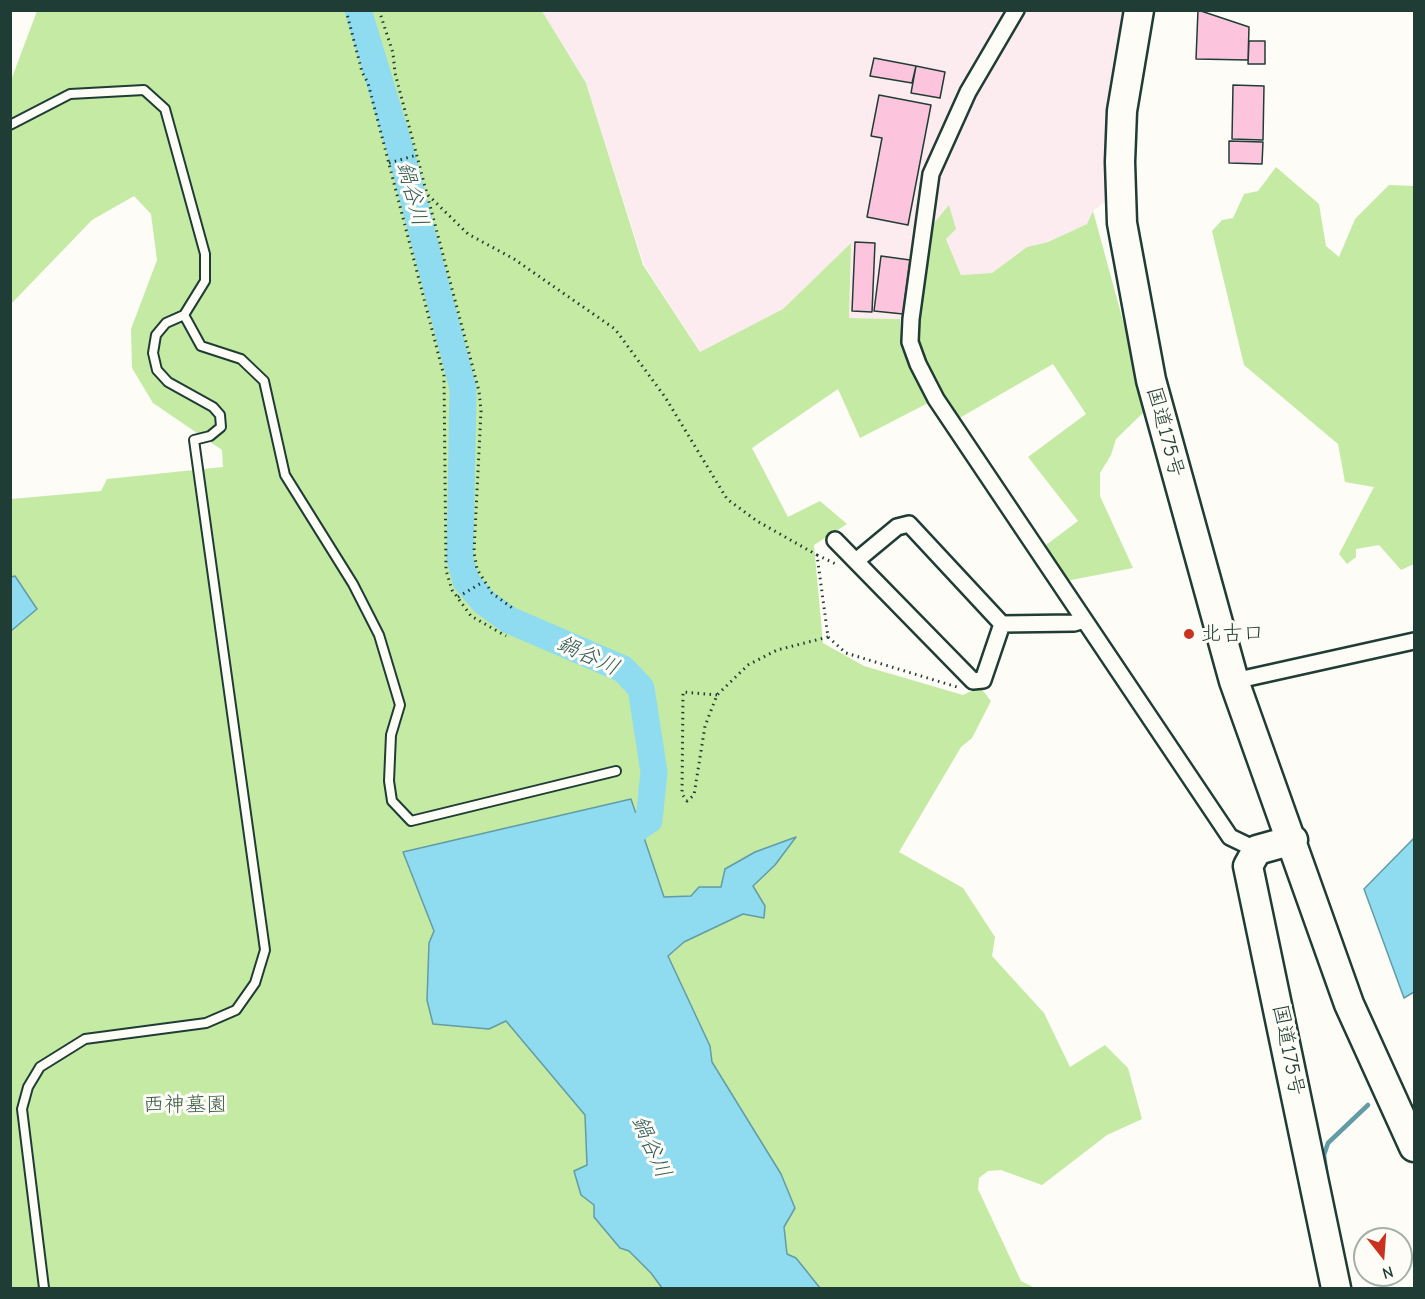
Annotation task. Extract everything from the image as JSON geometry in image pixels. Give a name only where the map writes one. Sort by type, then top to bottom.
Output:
[{"type":"highway","name":"国道175号","points":[[1139,10],[1122,111],[1122,224],[1151,380],[1234,681],[1293,840],[1349,1004],[1414,1146]]},
{"type":"highway","points":[[1257,850],[1293,840]]},
{"type":"highway","name":"国道175号","points":[[1257,850],[1248,866],[1336,1288]]},
{"type":"street","points":[[1016,10],[968,92],[931,174],[910,342],[918,364],[936,399],[1230,837],[1257,850]]},
{"type":"street","points":[[856,561],[897,526],[909,524],[1002,624],[1074,623],[1084,620]]},
{"type":"street","points":[[835,540],[974,681],[983,680],[1002,624]]},
{"type":"street","points":[[1234,681],[1414,641]]},
{"type":"lane","points":[[10,125],[70,94],[144,90],[165,109],[206,254],[205,281],[184,315],[166,323],[156,335],[153,353],[157,370],[168,382],[213,407],[220,415],[221,428],[210,436],[194,440],[265,950],[255,983],[236,1010],[206,1023],[85,1040],[40,1067],[28,1087],[22,1109],[44,1288]]},
{"type":"lane","points":[[184,315],[201,346],[241,359],[264,381],[285,475],[353,584],[379,635],[400,705],[391,735],[389,782],[392,801],[405,815],[411,821],[616,771]]},
{"type":"path","points":[[346,10],[389,163],[444,376],[446,570],[452,590],[471,616],[506,636]]},
{"type":"path","points":[[379,10],[393,53],[395,73],[479,391],[481,411],[474,552],[483,582],[515,610]]},
{"type":"path","points":[[389,163],[417,155]]},
{"type":"path","points":[[428,195],[468,234],[514,259],[615,329],[665,398],[727,499],[757,521],[818,555],[828,636],[846,653],[963,689],[974,681]]},
{"type":"path","points":[[458,597],[483,582]]},
{"type":"path","points":[[717,695],[684,692],[682,794],[687,801],[694,795],[705,726],[717,695],[748,665],[777,650],[828,636]]},
{"type":"shaded area","points":[[542,11],[1127,11],[1112,78],[1110,198],[1093,211],[1087,224],[1048,242],[1027,247],[992,273],[961,275],[946,238],[956,229],[948,206],[915,323],[900,319],[849,318],[850,244],[783,309],[701,353],[644,265],[586,83]]},
{"type":"green space","name":"西神墓園","points":[[37,11],[542,11],[586,83],[643,265],[700,352],[783,309],[851,243],[849,318],[900,319],[901,348],[928,403],[860,438],[838,389],[752,448],[788,517],[820,501],[847,524],[814,545],[823,643],[864,666],[963,695],[980,687],[991,701],[972,738],[961,747],[899,852],[963,888],[995,937],[992,956],[1044,1013],[1070,1067],[1105,1045],[1128,1068],[1142,1119],[1107,1135],[1042,1185],[1001,1170],[988,1171],[979,1178],[978,1189],[1021,1281],[1035,1288],[820,1288],[787,1254],[784,1227],[795,1207],[781,1174],[712,1061],[710,1046],[668,956],[684,942],[743,913],[764,918],[765,906],[753,886],[775,865],[721,887],[699,887],[691,896],[664,897],[630,799],[403,852],[434,931],[429,943],[427,1000],[433,1024],[489,1029],[506,1020],[585,1115],[587,1165],[581,1195],[594,1205],[594,1217],[620,1248],[629,1250],[662,1288],[11,1288],[10,631],[37,609],[15,576],[11,577],[11,499],[101,491],[107,479],[223,467],[222,450],[153,403],[132,368],[131,329],[157,260],[151,214],[134,196],[92,220],[11,304],[10,83]]},
{"type":"green space","points":[[1276,167],[1319,204],[1326,246],[1339,257],[1355,219],[1389,185],[1414,186],[1414,564],[1401,570],[1379,545],[1356,549],[1356,557],[1347,564],[1339,554],[1374,487],[1345,482],[1338,444],[1244,365],[1212,231],[1222,220],[1233,218],[1244,194],[1258,191]]},
{"type":"green space","points":[[949,205],[956,229],[946,239],[961,275],[992,273],[1027,247],[1048,242],[1087,224],[1093,211],[1147,409],[1116,439],[1111,455],[1100,473],[1100,496],[1133,568],[1066,581],[1042,548],[1078,521],[1028,457],[1086,414],[1053,364],[956,420],[920,362],[916,341],[926,233]]},
{"type":"water","points":[[15,576],[37,609],[11,631],[11,577]]},
{"type":"water","points":[[631,799],[664,897],[691,896],[699,887],[721,887],[725,869],[755,852],[796,837],[775,865],[753,886],[765,906],[764,918],[743,914],[684,942],[668,956],[710,1046],[712,1062],[781,1174],[795,1208],[784,1227],[787,1254],[796,1258],[820,1288],[662,1288],[629,1251],[620,1248],[594,1217],[594,1205],[581,1195],[574,1171],[587,1165],[585,1115],[506,1021],[489,1029],[433,1024],[427,1000],[429,943],[434,931],[403,852]]},
{"type":"water","points":[[1414,838],[1414,992],[1404,998],[1364,889]]},
{"type":"building","points":[[1198,10],[1249,27],[1248,60],[1196,59]]},
{"type":"building","points":[[1249,41],[1265,41],[1265,64],[1248,64]]},
{"type":"building","points":[[874,58],[916,66],[912,83],[870,76]]},
{"type":"building","points":[[916,66],[945,72],[940,98],[911,93]]},
{"type":"building","points":[[1233,85],[1264,86],[1263,140],[1232,139]]},
{"type":"building","points":[[879,95],[931,105],[908,225],[867,217],[882,138],[871,136]]},
{"type":"building","points":[[1229,141],[1263,142],[1262,164],[1229,163]]},
{"type":"building","points":[[855,242],[875,243],[872,312],[852,311]]},
{"type":"building","points":[[881,256],[910,260],[903,314],[874,311]]},
{"type":"waterway","name":"鍋谷川","points":[[358,10],[400,149],[463,388],[460,559],[466,581],[484,602],[509,620],[623,669],[641,688],[654,772],[649,820],[610,847]]},
{"type":"waterway","points":[[1326,1171],[1324,1155],[1328,1143],[1368,1105]]},
{"type":"place","name":"北古口","points":[[1189,634]]}]
